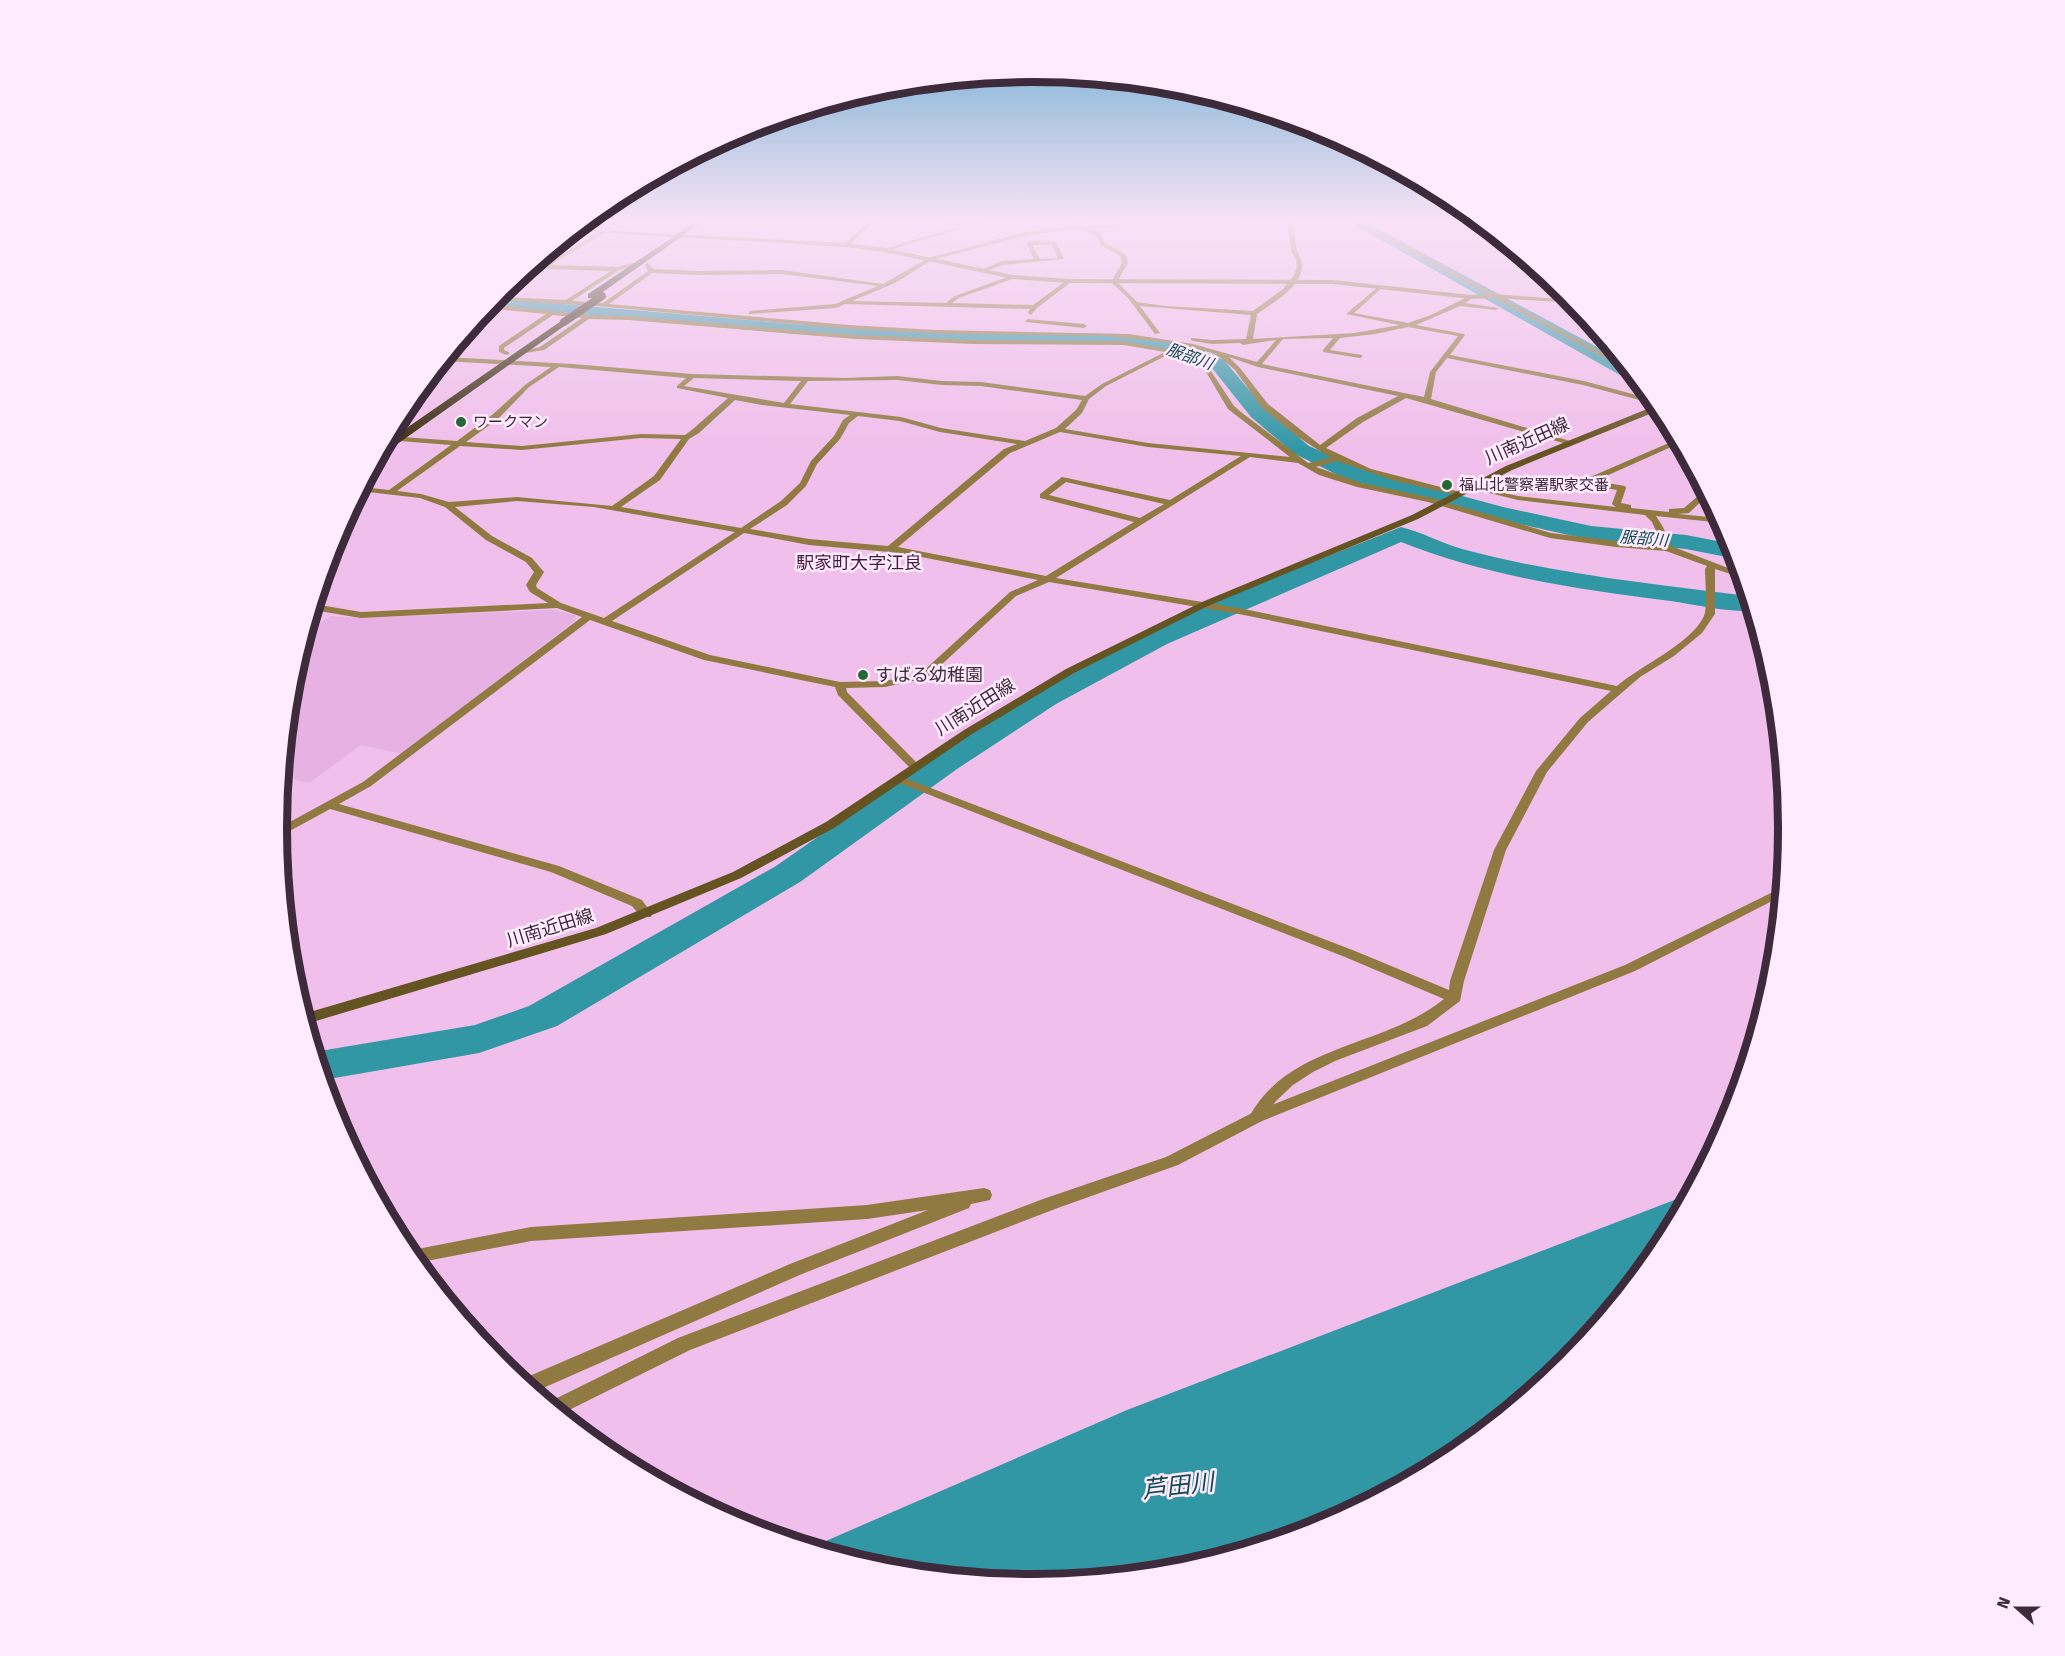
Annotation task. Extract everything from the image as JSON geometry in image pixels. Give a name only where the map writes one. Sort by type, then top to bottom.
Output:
[{"type":"highway","points":[[403,429],[507,358],[591,296]]},
{"type":"highway","points":[[404,428],[495,362],[521,353],[557,319],[609,296]]},
{"type":"main road","name":"川南近田線","points":[[311,1017],[601,932],[737,875],[830,825],[968,732],[1070,670],[1204,604],[1442,503],[1456,494],[1567,443],[1650,411]]},
{"type":"street","points":[[568,301],[575,296]]},
{"type":"street","points":[[845,303],[859,296]]},
{"type":"street","points":[[949,303],[959,296]]},
{"type":"street","points":[[1048,296],[1034,307],[1022,328],[1053,333]]},
{"type":"street","points":[[1128,296],[1157,333]]},
{"type":"street","points":[[1135,304],[1254,313],[1279,296]]},
{"type":"street","points":[[1369,296],[1349,314],[1462,335],[1433,372],[1427,400]]},
{"type":"street","points":[[1464,296],[1485,296]]},
{"type":"street","points":[[1492,296],[1614,362]]},
{"type":"street","points":[[1495,296],[1560,301]]},
{"type":"street","points":[[1026,321],[1157,333],[1212,342],[1337,337],[1378,333],[1412,325],[1439,316],[1471,297]]},
{"type":"street","points":[[509,298],[568,301],[604,300],[674,313],[898,330],[1142,335],[1258,365],[1427,400],[1567,443]]},
{"type":"street","points":[[674,313],[728,314],[819,308],[845,303],[949,303],[1034,307]]},
{"type":"street","points":[[1460,304],[1496,309]]},
{"type":"street","points":[[498,308],[557,319],[628,318],[887,339],[1115,343],[1150,347],[1179,353],[1205,366],[1230,407],[1309,466]]},
{"type":"street","points":[[1249,341],[1254,313]]},
{"type":"street","points":[[521,353],[542,348],[588,317]]},
{"type":"street","points":[[1337,337],[1325,351],[1360,356]]},
{"type":"street","points":[[1258,365],[1281,338]]},
{"type":"street","points":[[1150,347],[1193,359],[1249,341]]},
{"type":"street","points":[[890,549],[995,460],[1024,443],[1059,430],[1079,411],[1086,398],[1115,378],[1168,353]]},
{"type":"street","points":[[1215,353],[1237,367],[1263,404],[1336,459],[1391,477],[1456,494]]},
{"type":"street","points":[[1445,356],[1584,383],[1641,399]]},
{"type":"street","points":[[507,358],[558,366],[692,376],[845,380],[897,378],[981,384],[1086,398]]},
{"type":"street","points":[[453,360],[495,362]]},
{"type":"street","points":[[392,491],[495,417],[527,386],[558,366]]},
{"type":"street","points":[[692,376],[679,387],[734,398],[901,419],[940,430],[1024,443]]},
{"type":"street","points":[[786,405],[807,378]]},
{"type":"street","points":[[1321,448],[1360,420],[1404,396]]},
{"type":"street","points":[[398,438],[522,448],[641,436],[686,436],[696,431],[734,398]]},
{"type":"street","points":[[606,621],[784,503],[804,484],[814,463],[837,437],[846,422],[857,413]]},
{"type":"street","points":[[1059,430],[1148,445],[1286,458],[1360,485],[1442,503],[1550,535],[1616,544],[1667,547],[1732,572]]},
{"type":"street","points":[[614,508],[657,478],[686,436]]},
{"type":"street","points":[[1671,444],[1591,480],[1591,483],[1623,488],[1616,504],[1648,513],[1686,511],[1701,497]]},
{"type":"street","points":[[369,490],[421,496],[448,505],[489,538],[529,560],[539,572],[531,585],[533,590],[558,605],[708,658],[840,685],[885,684],[923,676],[1013,594],[1048,579],[1247,456]]},
{"type":"street","points":[[1309,466],[1336,459]]},
{"type":"street","points":[[1141,521],[1043,496],[1065,479],[1171,503]]},
{"type":"street","points":[[1469,488],[1518,498],[1711,520]]},
{"type":"street","points":[[448,505],[517,499],[614,508],[809,542],[890,549],[1048,579],[1204,604],[1620,690]]},
{"type":"street","points":[[1648,513],[1661,531],[1667,547]]},
{"type":"street","points":[[1257,1117],[1264,1102],[1278,1088],[1307,1069],[1423,1022],[1455,998],[1457,981],[1500,850],[1542,771],[1584,720],[1636,675],[1670,654],[1698,631],[1710,614],[1713,565]]},
{"type":"street","points":[[321,608],[361,615],[558,605]]},
{"type":"street","points":[[287,828],[366,784],[589,616]]},
{"type":"street","points":[[840,685],[842,693],[915,767]]},
{"type":"street","points":[[898,779],[1350,954],[1455,998]]},
{"type":"street","points":[[328,805],[555,869],[637,903],[646,914]]},
{"type":"street","points":[[561,1404],[684,1344],[1049,1204],[1172,1161],[1257,1117],[1630,968],[1775,895]]},
{"type":"street","points":[[422,1255],[531,1234],[867,1212],[984,1195],[796,1269],[535,1383]]},
{"type":"shaded area","points":[[554,610],[575,615],[576,620],[402,754],[361,745],[309,783],[289,778],[293,731],[301,683],[315,626],[331,616],[359,618]]},
{"type":"water","name":"芦田川","points":[[1680,1198],[1624,1282],[1593,1320],[1524,1388],[1447,1448],[1362,1497],[1318,1517],[1272,1534],[1178,1559],[1081,1572],[1032,1574],[935,1567],[887,1559],[822,1543],[1127,1410]]},
{"type":"waterway","points":[[1491,296],[1617,366]]},
{"type":"waterway","name":"服部川","points":[[502,304],[807,330],[965,338],[1122,339],[1153,343],[1191,352],[1218,364],[1258,413],[1302,450],[1354,474],[1500,513],[1591,533],[1686,542],[1724,550]]},
{"type":"waterway","points":[[326,1065],[479,1039],[543,1016],[788,874],[946,762],[1046,698],[1157,638],[1272,587],[1401,534],[1452,554],[1512,568],[1619,587],[1743,603]]},
{"type":"place","name":"ワークマン","points":[[461,422]]},
{"type":"place","name":"福山北警察署駅家交番","points":[[1447,485]]},
{"type":"place","name":"すばる幼稚園","points":[[863,675]]},
{"type":"district","name":"駅家町大字江良","points":[[859,563]]}]
